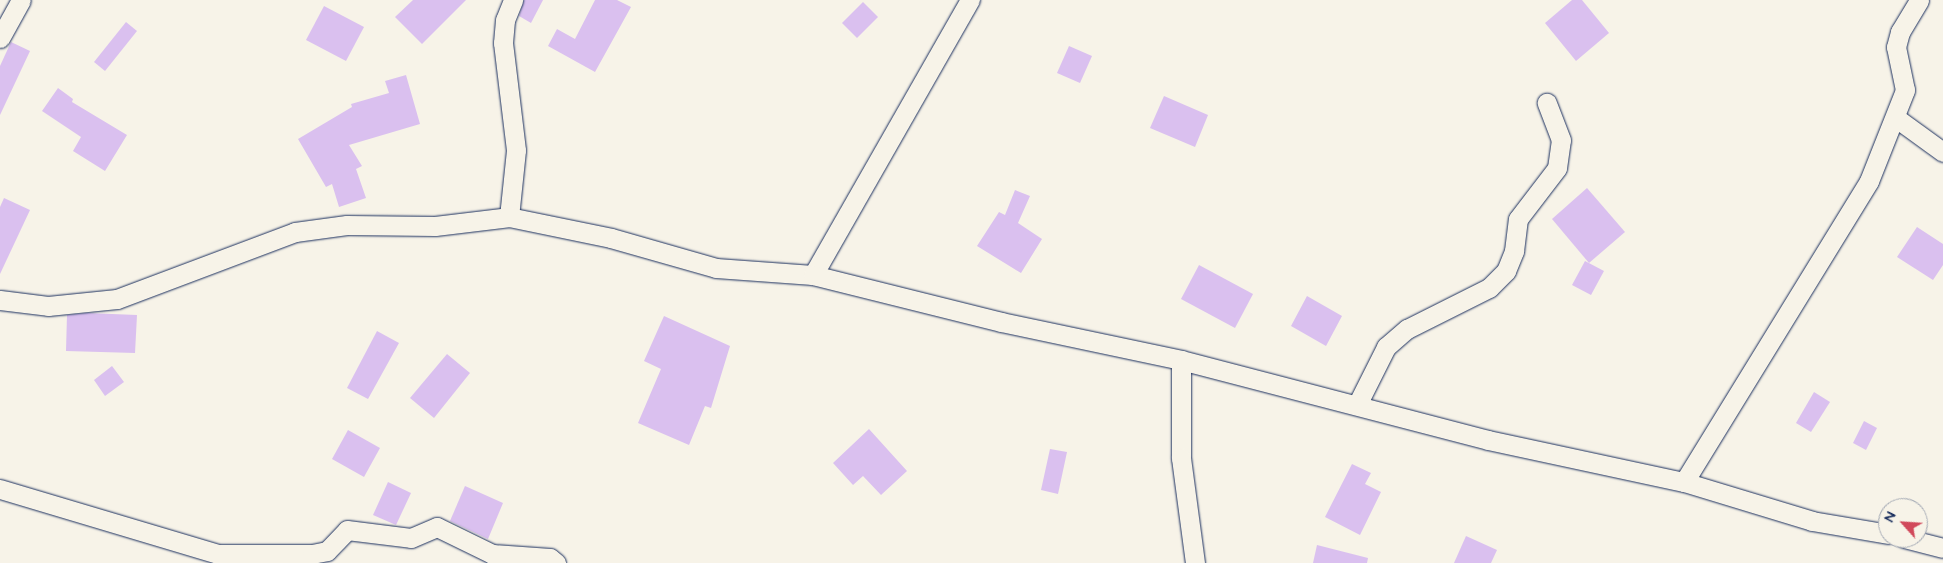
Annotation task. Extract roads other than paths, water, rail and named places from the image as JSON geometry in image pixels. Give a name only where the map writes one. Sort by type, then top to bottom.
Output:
[{"type":"street","points":[[0,38],[21,0]]},
{"type":"street","points":[[509,217],[516,150],[503,42],[505,20],[513,0]]},
{"type":"street","points":[[813,275],[970,0]]},
{"type":"street","points":[[1684,482],[1870,181],[1896,118],[1905,90],[1896,47],[1900,32],[1919,0]]},
{"type":"street","points":[[1356,405],[1386,347],[1407,329],[1489,288],[1506,271],[1514,251],[1518,218],[1557,168],[1561,140],[1547,103]]},
{"type":"street","points":[[1896,118],[1943,152]]},
{"type":"street","points":[[0,300],[48,306],[117,299],[295,232],[347,225],[435,226],[509,217],[611,238],[716,268],[813,275],[992,320],[1181,360],[1488,440],[1684,482],[1812,521],[1878,532]]},
{"type":"street","points":[[1181,360],[1180,458],[1194,563]]},
{"type":"street","points":[[0,489],[218,554],[319,560],[347,530],[411,538],[437,527],[492,554],[550,558],[556,563]]},
{"type":"street","points":[[1928,544],[1943,548]]}]
